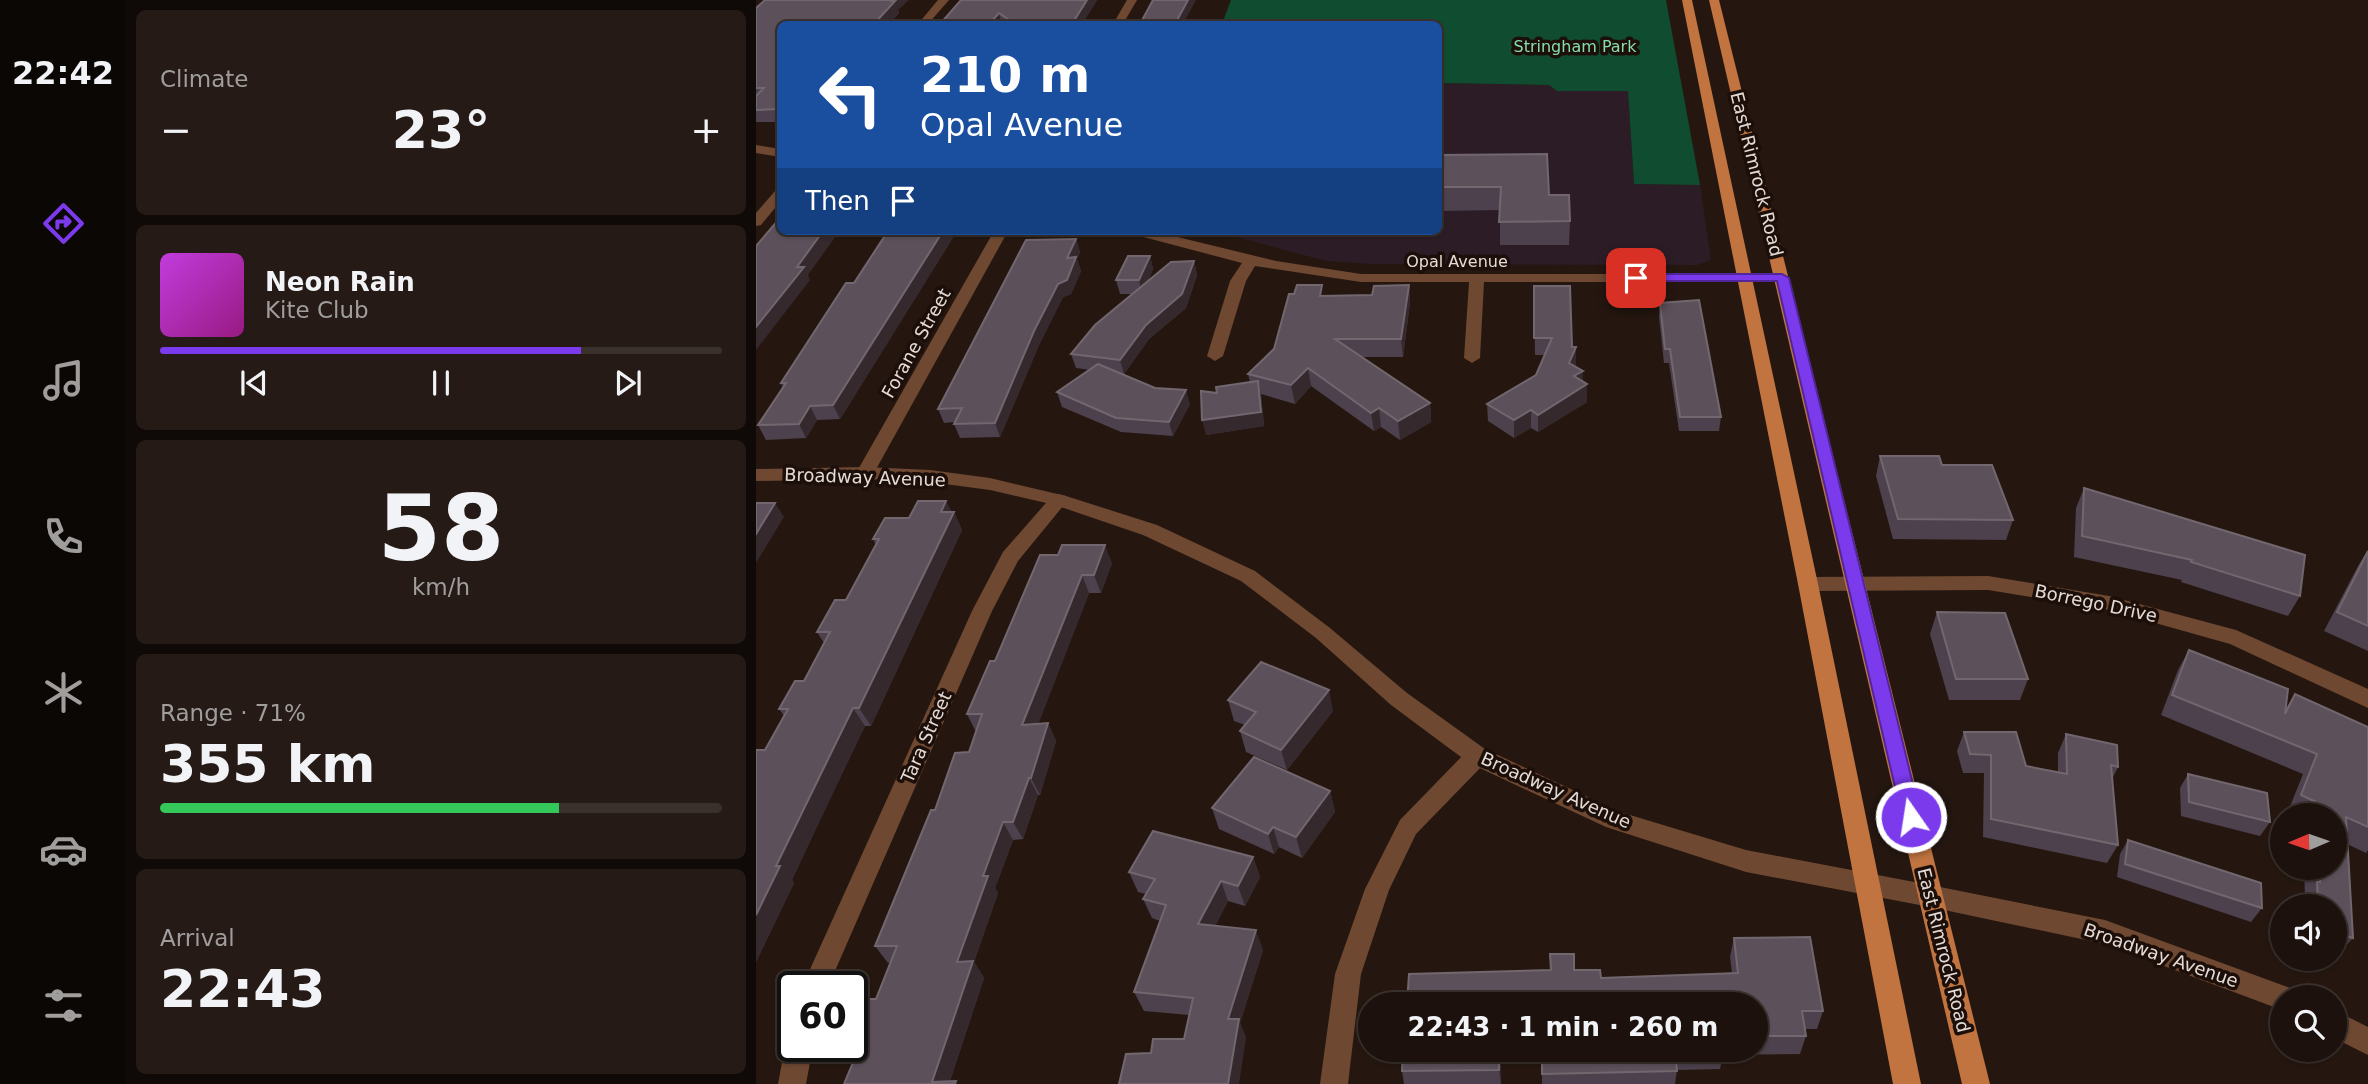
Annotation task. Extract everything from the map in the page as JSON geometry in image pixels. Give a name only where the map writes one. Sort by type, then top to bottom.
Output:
[{"type":"main road","name":"East Rimrock Road","points":[[1687,0],[1808,584],[1907,1084]]},
{"type":"main road","name":"East Rimrock Road","points":[[1714,0],[1976,1084]]},
{"type":"street","points":[[926,21],[944,0]]},
{"type":"street","points":[[1120,21],[1132,0]]},
{"type":"street","points":[[756,149],[777,152]]},
{"type":"street","points":[[756,222],[777,198]]},
{"type":"street","name":"Forane Street","points":[[865,473],[999,235]]},
{"type":"street","name":"Opal Avenue","points":[[1152,235],[1250,262],[1312,274],[1362,278],[1782,278]]},
{"type":"street","points":[[1215,356],[1238,281],[1250,262]]},
{"type":"street","points":[[1472,358],[1477,278]]},
{"type":"street","name":"Broadway Avenue","points":[[756,475],[865,473],[930,476],[990,484],[1059,500],[1150,530],[1248,576],[1323,633],[1399,699],[1478,756],[1614,820],[1746,860],[2105,932],[2270,993]]},
{"type":"street","name":"Tara Street","points":[[822,971],[982,611],[1010,557],[1059,500]]},
{"type":"street","name":"Borrego Drive","points":[[1808,584],[1988,583],[2109,603],[2236,638],[2368,699]]},
{"type":"street","points":[[1334,1084],[1348,974],[1377,888],[1408,827],[1478,756]]},
{"type":"street","points":[[2347,1030],[2368,1042]]},
{"type":"street","points":[[792,1084],[796,1062]]},
{"type":"shaded area","points":[[1442,83],[1549,85],[1557,91],[1628,91],[1634,184],[1700,185],[1711,260],[1697,265],[1373,264],[1326,261],[1229,235],[1442,235]]},
{"type":"green space","name":"Stringham Park","points":[[1231,0],[1666,0],[1700,185],[1634,184],[1628,91],[1557,91],[1549,85],[1442,83],[1442,21],[1223,21]]},
{"type":"building","points":[[765,0],[895,1],[877,21],[777,21],[777,109],[756,110],[756,96],[764,88],[756,88],[756,8]]},
{"type":"building","points":[[961,0],[1087,0],[1074,21],[1011,21],[999,13],[992,21],[943,21]]},
{"type":"building","points":[[1153,0],[1188,0],[1177,21],[1142,21]]},
{"type":"building","points":[[1547,154],[1549,195],[1569,195],[1570,221],[1499,222],[1501,187],[1442,187],[1442,155]]},
{"type":"building","points":[[777,222],[777,235],[820,235],[797,267],[804,267],[756,327],[756,246]]},
{"type":"building","points":[[885,235],[940,235],[833,405],[810,406],[799,424],[758,425],[786,383],[781,383],[846,283],[854,283]]},
{"type":"building","points":[[1076,239],[1067,258],[1076,257],[1067,280],[1058,284],[1034,331],[995,423],[954,424],[962,408],[938,409],[1026,240]]},
{"type":"building","points":[[1128,256],[1150,256],[1139,280],[1116,280]]},
{"type":"building","points":[[1194,261],[1182,294],[1146,325],[1120,360],[1071,354],[1095,325],[1171,262]]},
{"type":"building","points":[[1297,285],[1322,285],[1320,296],[1372,295],[1374,286],[1409,285],[1401,339],[1335,339],[1430,403],[1398,421],[1379,408],[1371,413],[1308,368],[1291,385],[1248,374],[1274,349],[1289,294],[1294,294]]},
{"type":"building","points":[[1534,286],[1570,286],[1572,347],[1576,347],[1569,363],[1583,371],[1574,376],[1587,384],[1538,415],[1531,410],[1514,420],[1487,404],[1536,375],[1552,338],[1534,338]]},
{"type":"building","points":[[1699,300],[1721,417],[1680,417],[1670,349],[1665,349],[1660,303]]},
{"type":"building","points":[[1098,364],[1155,388],[1186,390],[1169,422],[1116,418],[1057,392]]},
{"type":"building","points":[[1258,381],[1261,412],[1202,420],[1201,391],[1217,393],[1216,387]]},
{"type":"building","points":[[1880,456],[1939,456],[1942,465],[1992,465],[2013,520],[1898,519]]},
{"type":"building","points":[[2084,488],[2305,555],[2300,596],[2191,562],[2192,560],[2082,536]]},
{"type":"building","points":[[918,501],[946,501],[941,512],[954,512],[859,708],[853,708],[776,866],[780,866],[756,915],[756,750],[765,750],[788,709],[779,709],[795,681],[804,681],[830,632],[817,632],[835,600],[846,600],[879,539],[873,539],[885,518],[909,518]]},
{"type":"building","points":[[756,503],[775,503],[756,534]]},
{"type":"building","points":[[1062,545],[1105,545],[1094,575],[1082,575],[1022,725],[1048,723],[1031,778],[1013,822],[1003,822],[983,876],[988,876],[957,962],[973,961],[932,1082],[956,1081],[955,1084],[844,1084],[853,1062],[868,1062],[868,999],[876,999],[897,946],[875,946],[931,810],[935,810],[955,753],[969,752],[982,714],[967,714],[990,661],[995,661],[1040,555],[1058,555]]},
{"type":"building","points":[[2368,551],[2368,626],[2337,612]]},
{"type":"building","points":[[1937,612],[2005,613],[2028,679],[1956,679]]},
{"type":"building","points":[[2189,650],[2288,689],[2285,714],[2295,694],[2368,727],[2368,827],[2347,817],[2347,803],[2316,803],[2301,795],[2317,754],[2172,695]]},
{"type":"building","points":[[1261,662],[1329,690],[1281,750],[1240,731],[1256,712],[1228,700]]},
{"type":"building","points":[[1964,732],[2016,732],[2026,766],[2067,774],[2066,734],[2117,745],[2118,767],[2111,765],[2118,845],[1991,819],[1991,755],[1970,754]]},
{"type":"building","points":[[1254,757],[1330,791],[1296,837],[1273,827],[1268,834],[1212,808]]},
{"type":"building","points":[[2188,774],[2267,793],[2270,822],[2189,802]]},
{"type":"building","points":[[1153,831],[1253,857],[1238,886],[1221,881],[1198,924],[1256,930],[1228,1019],[1239,1019],[1228,1084],[1119,1084],[1126,1054],[1151,1053],[1153,1039],[1184,1039],[1193,998],[1134,992],[1166,905],[1143,899],[1155,879],[1129,872]]},
{"type":"building","points":[[2347,834],[2353,938],[2347,936],[2347,894],[2318,894],[2317,881],[2347,880]]},
{"type":"building","points":[[2128,840],[2261,883],[2262,908],[2125,864]]},
{"type":"building","points":[[1810,937],[1823,1011],[1802,1011],[1806,1036],[1768,1036],[1768,992],[1408,992],[1409,974],[1551,970],[1550,954],[1574,954],[1574,970],[1600,970],[1601,978],[1738,973],[1734,938]]},
{"type":"building","points":[[1402,1062],[1499,1062],[1499,1070],[1402,1071]]},
{"type":"building","points":[[1542,1062],[1676,1062],[1677,1071],[1542,1074]]},
{"type":"route","points":[[1636,278],[1782,278],[1911,817]]}]
